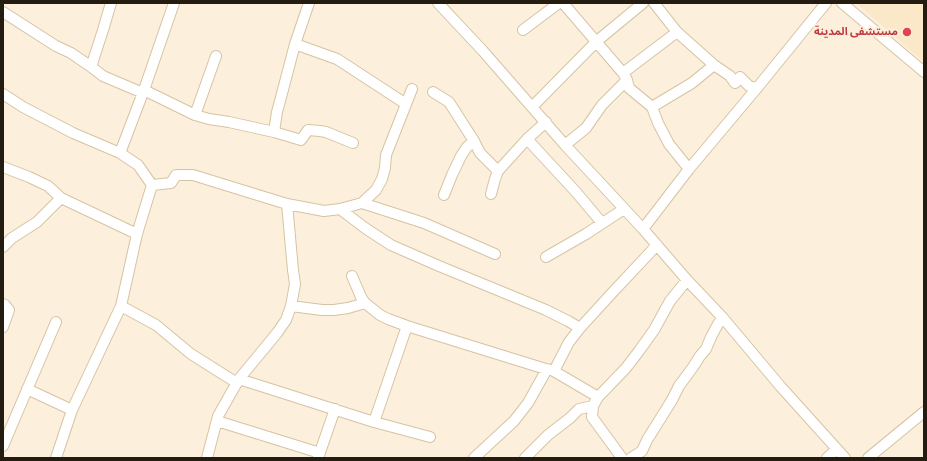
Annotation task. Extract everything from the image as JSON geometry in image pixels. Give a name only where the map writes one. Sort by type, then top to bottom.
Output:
[{"type":"street","points":[[90,66],[92,64],[111,3]]},
{"type":"street","points":[[120,153],[174,3]]},
{"type":"street","points":[[274,132],[277,112],[295,44],[309,3]]},
{"type":"street","points":[[438,3],[483,51],[687,280],[723,318],[781,387],[845,458]]},
{"type":"street","points":[[523,30],[559,3]]},
{"type":"street","points":[[563,3],[597,41],[625,77],[629,88],[652,107],[658,123],[670,144],[689,169]]},
{"type":"street","points":[[532,107],[597,41],[643,3]]},
{"type":"street","points":[[654,3],[677,32],[714,65],[730,76],[735,83],[740,77],[748,86],[757,88]]},
{"type":"street","points":[[643,229],[689,169],[826,3]]},
{"type":"street","points":[[842,3],[924,72]]},
{"type":"street","points":[[3,12],[56,46],[71,53],[103,76],[143,91],[195,114],[209,119],[274,132],[301,140],[308,130],[326,132],[353,143]]},
{"type":"street","points":[[566,145],[586,128],[602,105],[611,96],[625,77],[677,32]]},
{"type":"street","points":[[295,44],[337,59],[406,104]]},
{"type":"street","points":[[195,114],[216,56]]},
{"type":"street","points":[[652,107],[692,83],[714,65]]},
{"type":"street","points":[[152,185],[171,183],[176,175],[193,175],[287,204],[324,211],[340,209],[362,203],[376,190],[382,179],[386,155],[412,89]]},
{"type":"street","points":[[433,92],[448,102],[480,152],[498,171]]},
{"type":"street","points":[[3,94],[23,107],[73,133],[120,153],[138,165],[152,185]]},
{"type":"street","points":[[491,194],[494,179],[498,171],[527,139],[546,122]]},
{"type":"street","points":[[527,139],[576,192],[602,224]]},
{"type":"street","points":[[444,195],[461,156],[467,147],[474,141]]},
{"type":"street","points":[[3,167],[48,186],[62,198],[137,234]]},
{"type":"street","points":[[56,458],[72,410],[120,306],[137,234],[152,185]]},
{"type":"street","points":[[3,247],[12,238],[37,222],[62,198]]},
{"type":"street","points":[[362,203],[424,223],[495,254]]},
{"type":"street","points":[[208,458],[218,416],[238,381],[286,320],[295,284],[287,204]]},
{"type":"street","points":[[546,257],[602,224],[624,208]]},
{"type":"street","points":[[340,209],[391,245],[546,310],[580,328]]},
{"type":"street","points":[[546,369],[555,369],[569,342],[580,328],[612,292],[658,246]]},
{"type":"street","points":[[352,276],[365,303],[380,315],[407,326],[557,373],[596,402]]},
{"type":"street","points":[[622,458],[592,417],[596,402],[639,351],[654,330],[670,301],[687,280]]},
{"type":"street","points":[[290,306],[334,310],[365,303]]},
{"type":"street","points":[[3,304],[9,310],[3,327]]},
{"type":"street","points":[[120,306],[156,324],[191,354],[238,381],[374,422],[430,437]]},
{"type":"street","points":[[631,458],[642,451],[679,386],[706,349],[718,324],[723,318]]},
{"type":"street","points":[[3,446],[56,322]]},
{"type":"street","points":[[374,422],[407,326]]},
{"type":"street","points":[[474,458],[514,421],[528,403],[546,369]]},
{"type":"street","points":[[27,390],[72,410]]},
{"type":"street","points":[[525,458],[548,435],[570,418],[579,408],[596,402]]},
{"type":"street","points":[[217,420],[319,456],[335,410]]},
{"type":"street","points":[[868,458],[924,412]]},
{"type":"street","points":[[827,458],[837,449]]},
{"type":"shaded area","name":"مستشفى المدينة","points":[[856,3],[924,3],[924,62]]},
{"type":"place","name":"مستشفى المدينة","points":[[907,32]]}]
